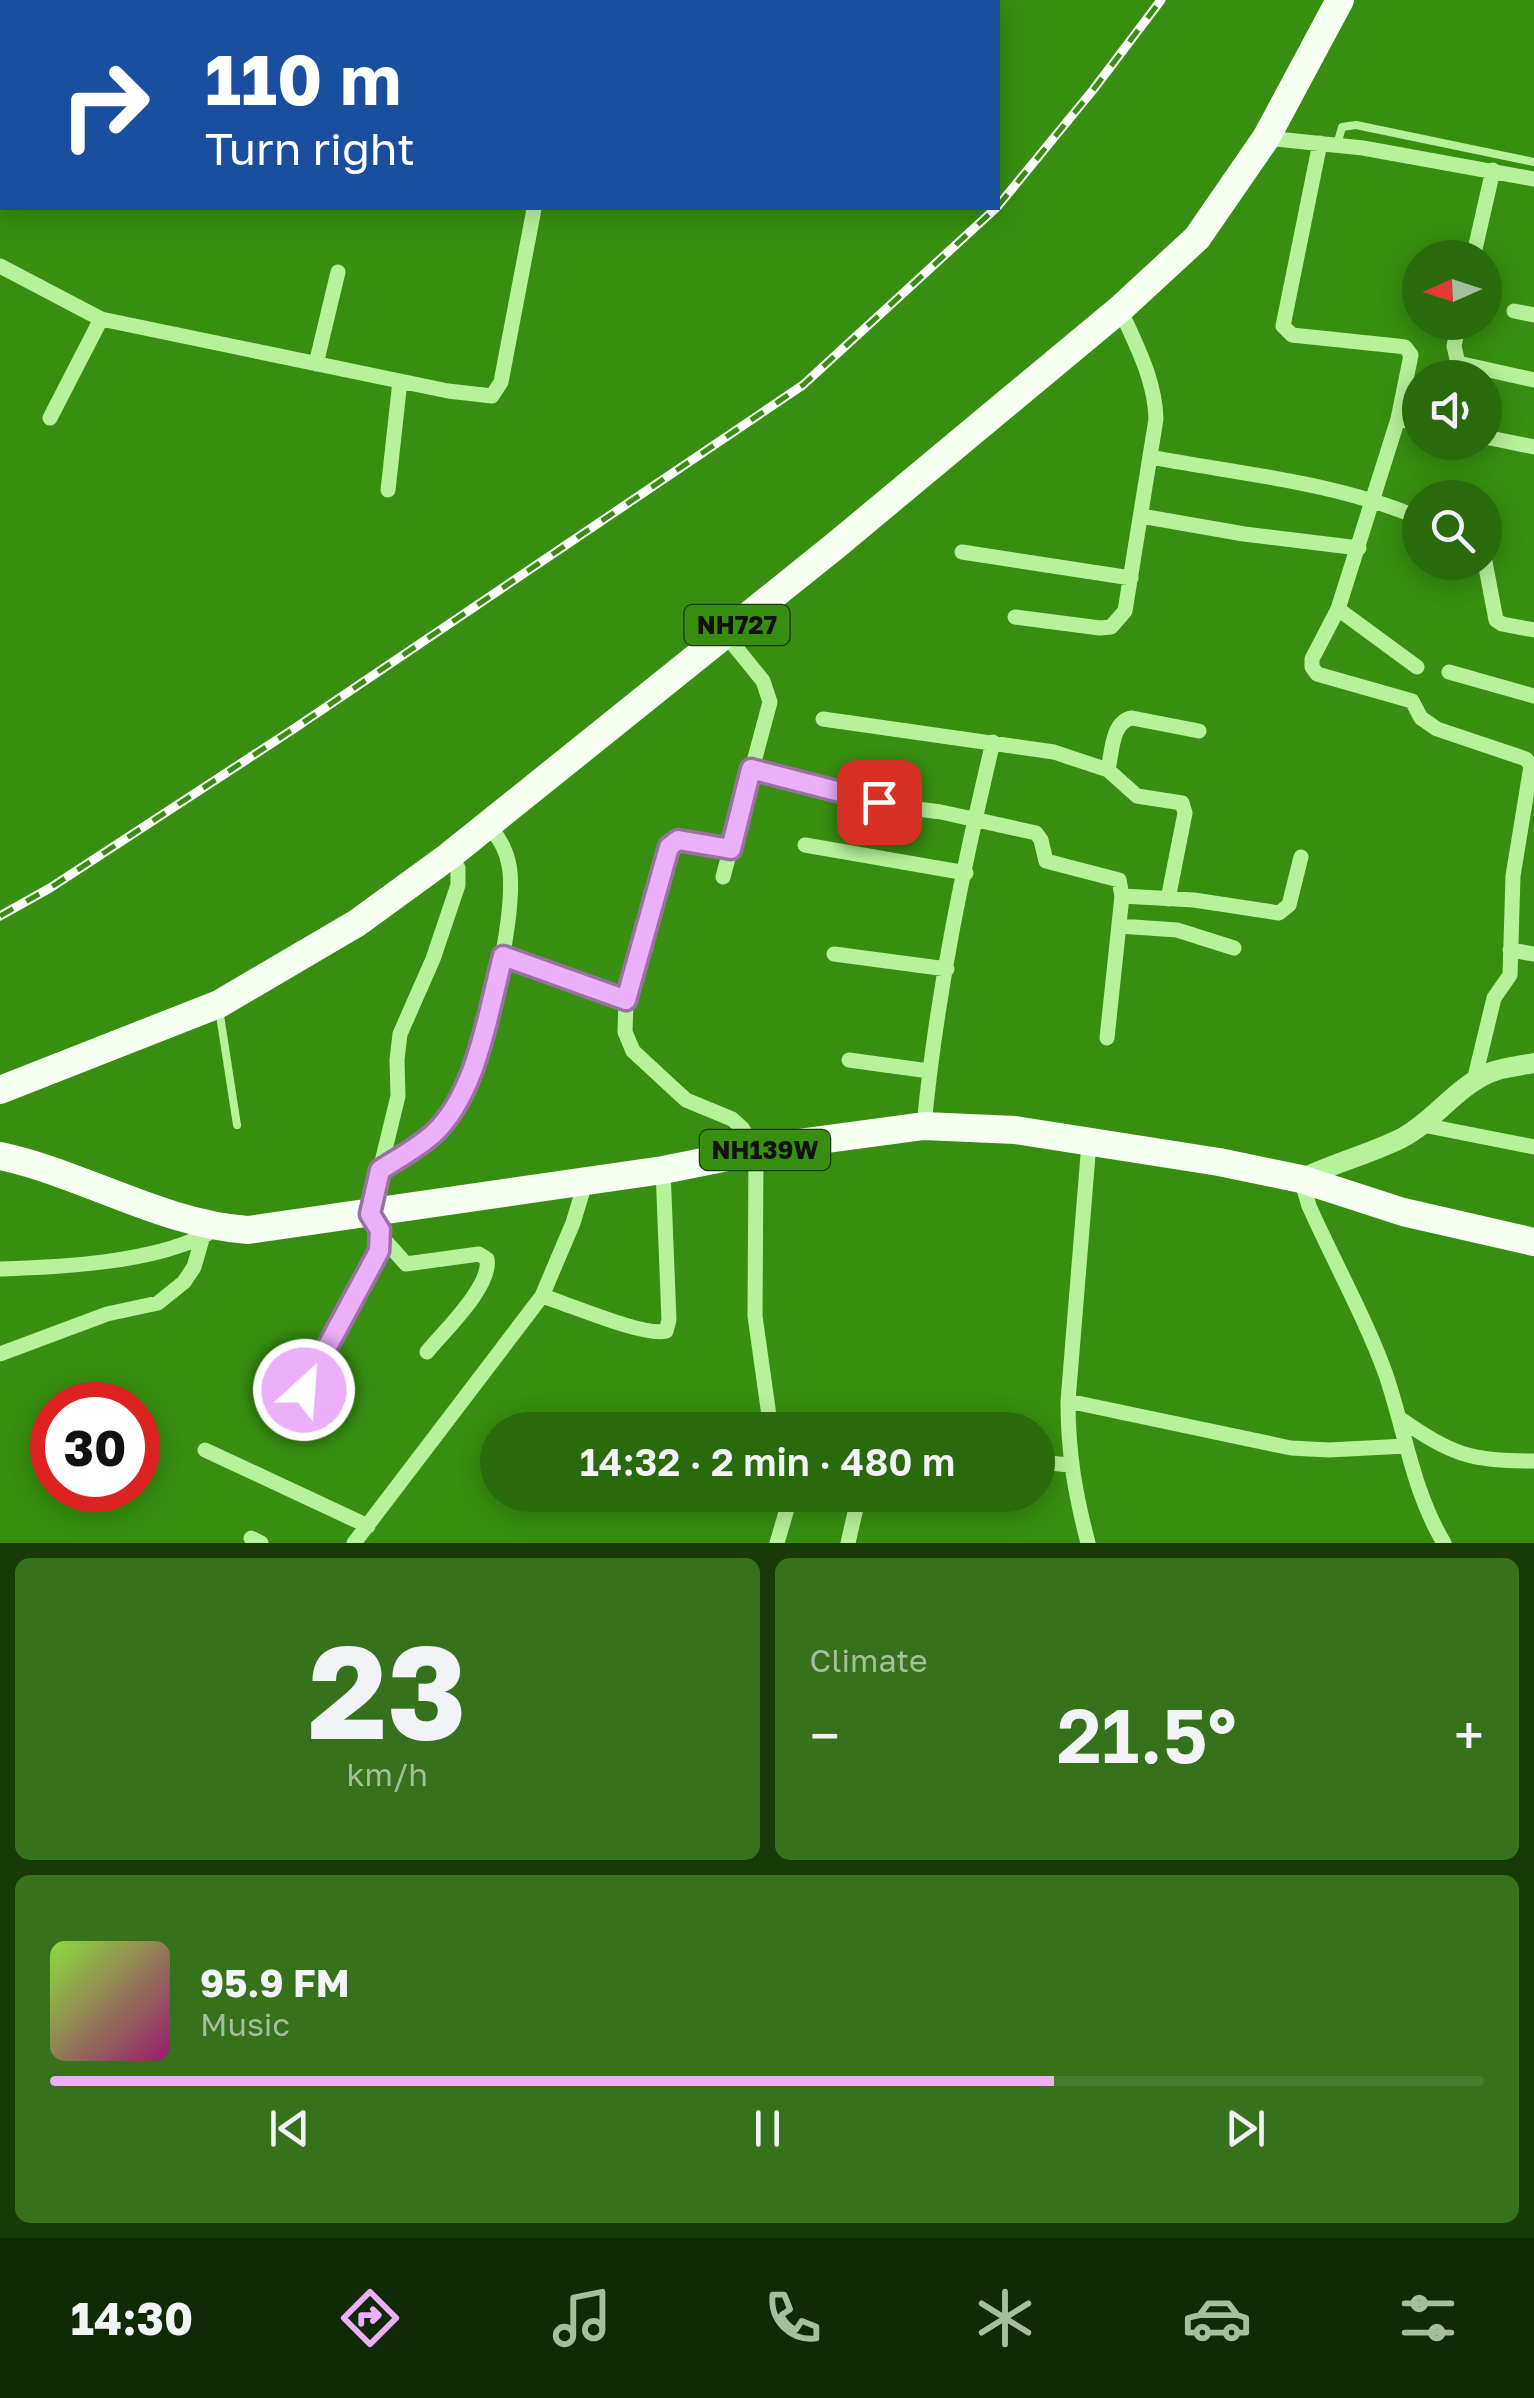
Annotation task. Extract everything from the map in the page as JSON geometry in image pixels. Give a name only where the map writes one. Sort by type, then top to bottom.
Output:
[{"type":"highway","name":"NH727","points":[[0,1090],[219,1004],[341,934],[449,856],[725,634],[1120,309],[1196,238],[1266,138],[1340,0]]},
{"type":"highway","name":"NH139W","points":[[0,1156],[56,1170],[210,1232],[376,1225],[586,1180],[924,1126],[1016,1130],[1301,1179],[1403,1212],[1534,1242]]},
{"type":"street","points":[[1266,138],[1328,144],[1534,178]]},
{"type":"street","points":[[1328,144],[1283,321],[1284,330],[1292,335],[1405,348],[1411,360],[1360,548],[1338,608],[1312,659],[1314,671],[1412,700],[1421,718],[1436,729],[1526,760],[1532,771],[1527,833],[1513,876],[1510,975],[1494,998],[1474,1081]]},
{"type":"street","points":[[1478,240],[1493,170]]},
{"type":"street","points":[[0,266],[100,320],[400,381],[496,395],[502,382],[534,210]]},
{"type":"street","points":[[316,364],[338,272]]},
{"type":"street","points":[[1014,617],[1111,627],[1125,612],[1156,397],[1120,309]]},
{"type":"street","points":[[1514,311],[1534,315]]},
{"type":"street","points":[[50,418],[100,320]]},
{"type":"street","points":[[1455,340],[1458,363],[1534,380]]},
{"type":"street","points":[[388,490],[400,381]]},
{"type":"street","points":[[1398,419],[1402,420]]},
{"type":"street","points":[[1502,440],[1534,447]]},
{"type":"street","points":[[1150,457],[1316,486],[1374,499],[1402,511]]},
{"type":"street","points":[[1141,516],[1360,548]]},
{"type":"street","points":[[962,552],[1131,578]]},
{"type":"street","points":[[1488,580],[1496,620],[1534,630]]},
{"type":"street","points":[[1338,608],[1417,667]]},
{"type":"street","points":[[724,877],[770,694],[725,634]]},
{"type":"street","points":[[1449,672],[1534,696]]},
{"type":"street","points":[[823,719],[1054,752],[1108,770],[1137,796],[1184,805],[1168,899]]},
{"type":"street","points":[[1108,770],[1118,725],[1124,719],[1200,731]]},
{"type":"street","points":[[924,1126],[946,969],[993,742]]},
{"type":"street","points":[[751,769],[901,808],[975,818],[1036,833],[1042,840],[1046,862],[1114,878],[1121,884],[1122,896],[1107,1038]]},
{"type":"street","points":[[380,1170],[433,1134],[460,1099],[474,1066],[503,956],[511,894],[505,848],[488,824]]},
{"type":"street","points":[[731,849],[678,840],[669,847],[626,1000],[624,1032],[633,1050],[686,1100],[732,1119],[756,1151],[756,1316],[769,1412]]},
{"type":"street","points":[[806,845],[966,874]]},
{"type":"street","points":[[324,1415],[306,1404],[304,1390],[374,1262],[380,1170],[398,1096],[396,1060],[400,1034],[433,959],[458,885],[458,868],[449,856]]},
{"type":"street","points":[[1122,896],[1280,913],[1289,904],[1301,856]]},
{"type":"street","points":[[1119,926],[1177,930],[1234,948]]},
{"type":"street","points":[[1510,950],[1534,954]]},
{"type":"street","points":[[834,954],[946,969]]},
{"type":"street","points":[[503,956],[626,1000]]},
{"type":"street","points":[[849,1060],[929,1071]]},
{"type":"street","points":[[1444,1543],[1434,1526],[1406,1446],[1385,1374],[1309,1206],[1301,1179],[1423,1125],[1474,1081],[1493,1070],[1534,1064]]},
{"type":"street","points":[[1423,1125],[1534,1147]]},
{"type":"street","points":[[1088,1543],[1070,1465],[1068,1401],[1089,1143]]},
{"type":"street","points":[[542,1296],[634,1328],[655,1333],[666,1331],[669,1320],[663,1170]]},
{"type":"street","points":[[354,1543],[542,1296],[574,1223],[586,1180]]},
{"type":"street","points":[[376,1225],[406,1264],[478,1254],[485,1256],[489,1264],[476,1294],[427,1352]]},
{"type":"street","points":[[0,1269],[103,1262],[184,1244],[210,1232]]},
{"type":"street","points":[[0,1354],[107,1314],[158,1303],[184,1282],[210,1232]]},
{"type":"street","points":[[1068,1401],[1292,1448],[1406,1446]]},
{"type":"street","points":[[1399,1418],[1431,1440],[1467,1457],[1534,1461]]},
{"type":"street","points":[[205,1450],[368,1526]]},
{"type":"street","points":[[1055,1464],[1070,1465]]},
{"type":"street","points":[[777,1543],[786,1512]]},
{"type":"street","points":[[848,1543],[855,1512]]},
{"type":"lane","points":[[1328,144],[1342,127],[1356,125],[1534,162]]},
{"type":"lane","points":[[219,1004],[236,1125]]},
{"type":"railway","points":[[1000,204],[1161,0]]},
{"type":"railway","points":[[0,916],[50,888],[295,728],[803,385],[994,210]]},
{"type":"route","points":[[304,1390],[379,1251],[382,1237],[370,1214],[380,1170],[433,1134],[460,1099],[474,1066],[503,956],[626,1000],[669,847],[678,840],[731,849],[751,769],[879,802]]}]
